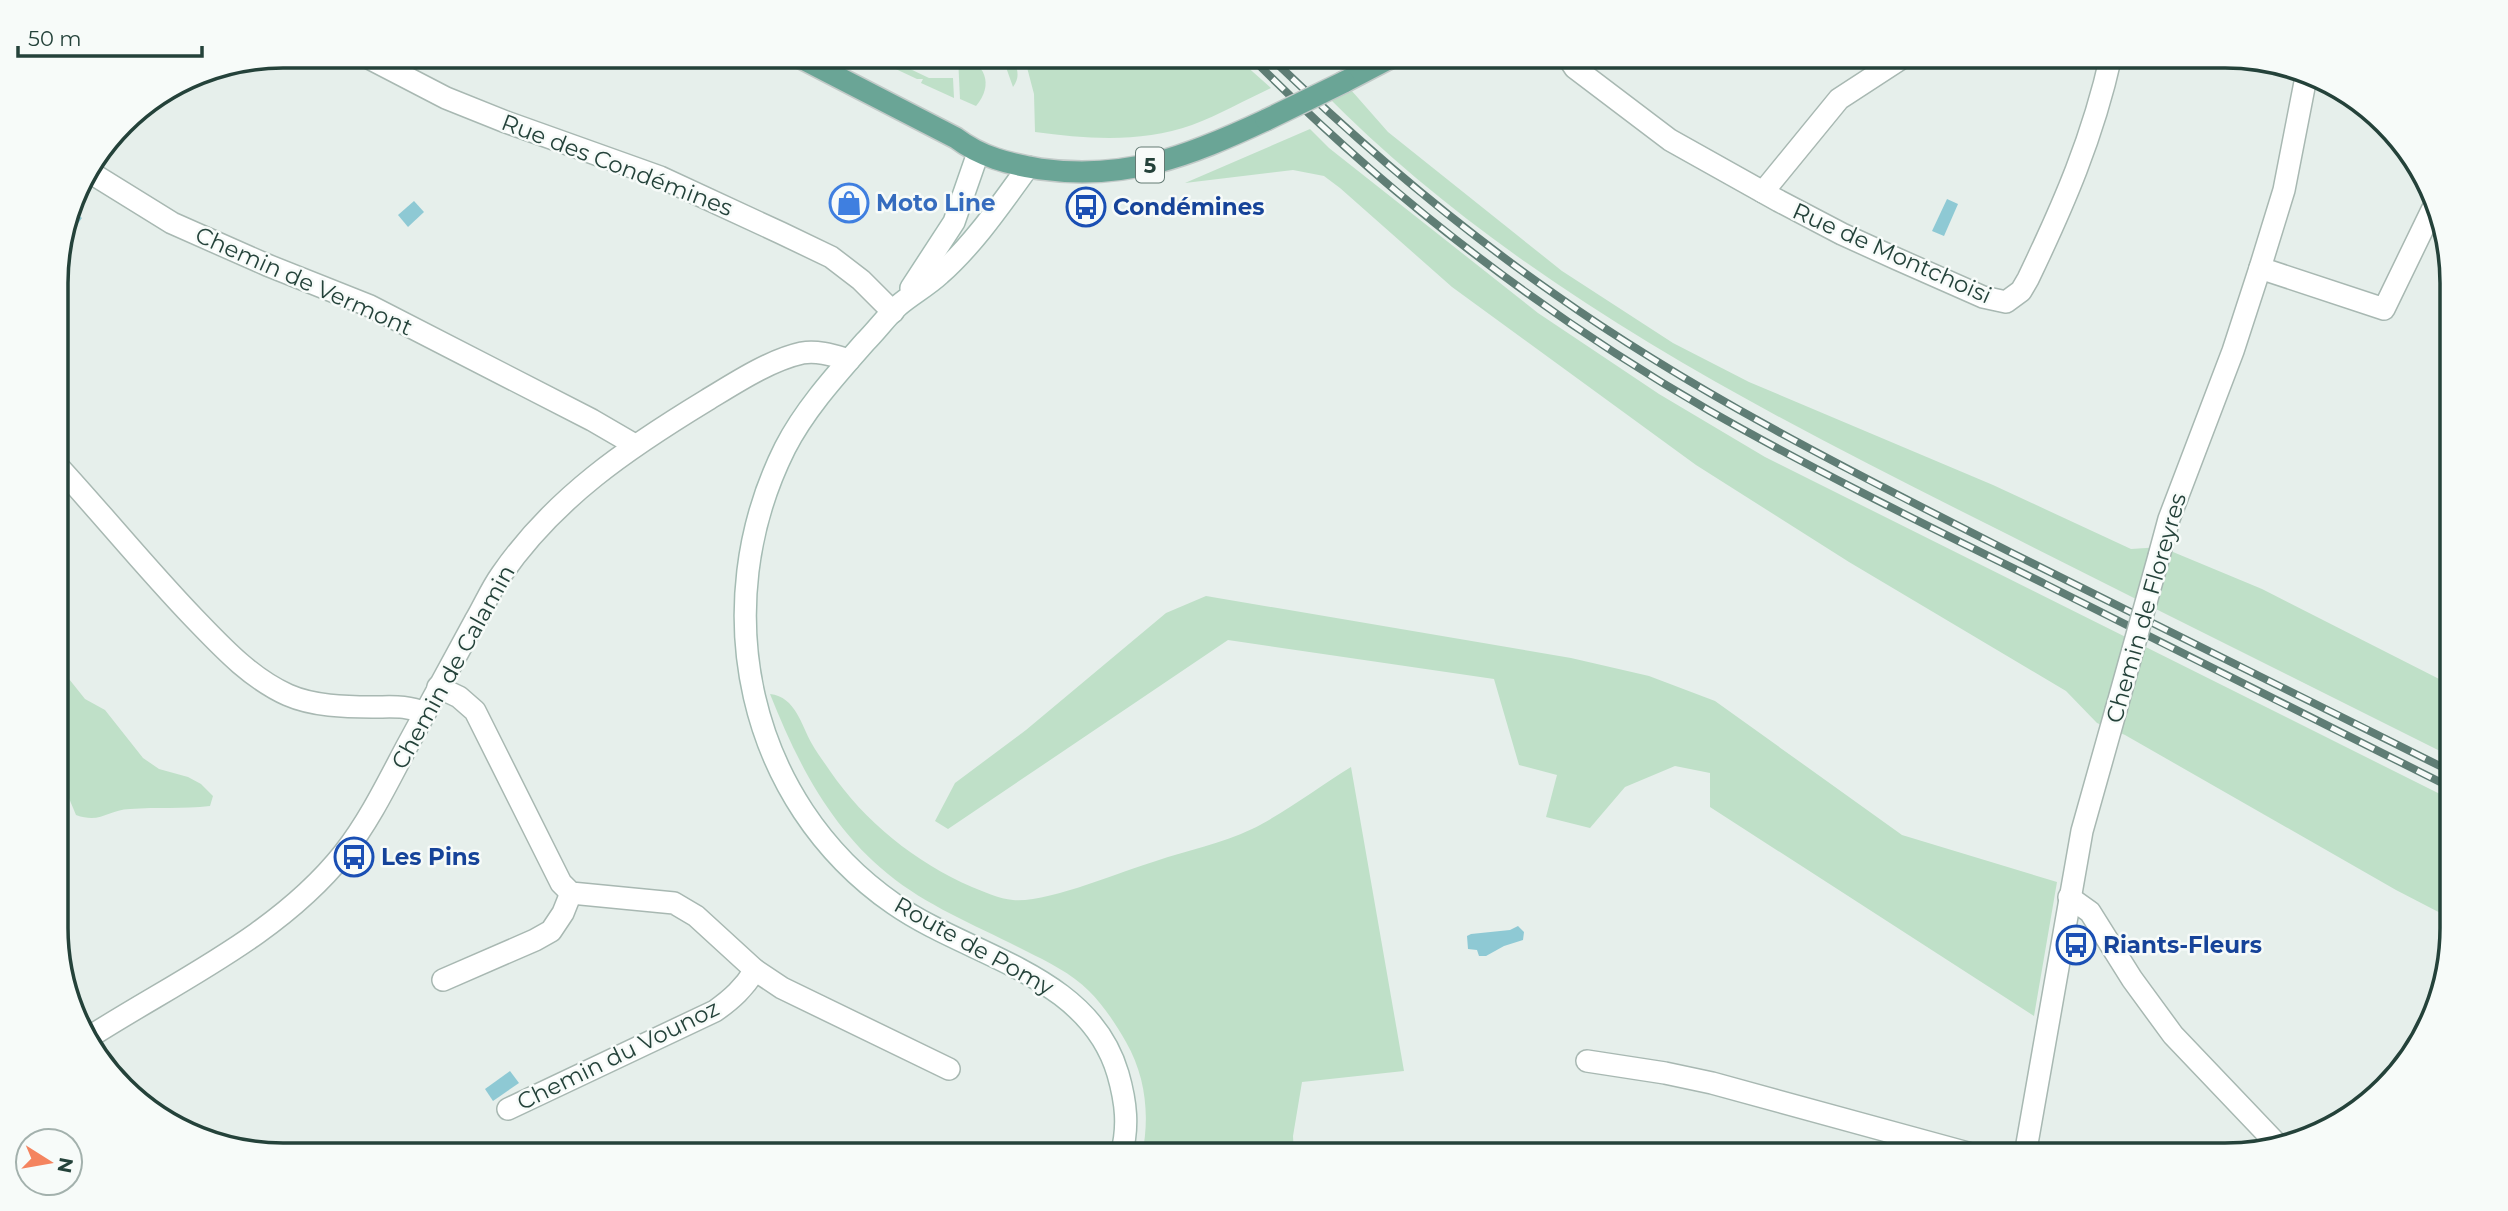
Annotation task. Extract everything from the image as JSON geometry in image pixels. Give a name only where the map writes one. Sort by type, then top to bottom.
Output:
[{"type":"main road","name":"5","points":[[822,69],[956,138],[978,153],[1028,167],[1085,173],[1126,170],[1169,160],[1266,120],[1370,68]]},
{"type":"street","name":"Rue de Montchoisi","points":[[1575,68],[1670,140],[1763,192],[1886,254],[1983,297],[2006,302],[2021,291],[2028,279],[2070,187],[2090,135],[2109,68]]},
{"type":"street","name":"Rue de Montchoisi","points":[[1763,192],[1839,99],[1886,68]]},
{"type":"street","name":"Rue des Condémines","points":[[391,69],[446,97],[506,122],[660,177],[781,233],[831,257],[896,309]]},
{"type":"street","name":"Chemin de Floreyres","points":[[2027,1142],[2069,897],[2089,803],[2169,519],[2233,351],[2284,190],[2305,84]]},
{"type":"street","name":"Route de Pomy","points":[[896,309],[954,222],[978,153]]},
{"type":"street","name":"Route de Pomy","points":[[1028,167],[988,222],[940,274],[896,309],[849,360],[815,401],[787,445],[768,485],[749,559],[744,623],[746,657],[759,717],[784,778],[807,816],[835,853],[872,887],[919,919],[1023,971],[1062,995],[1095,1026],[1113,1057],[1126,1102],[1123,1143]]},
{"type":"street","name":"Chemin de Vermont","points":[[97,176],[172,223],[208,241],[370,306],[592,420],[635,445]]},
{"type":"street","points":[[2260,268],[2384,309],[2428,217]]},
{"type":"street","name":"Chemin de Calamin","points":[[96,1032],[206,965],[300,900],[344,853],[371,814],[500,576],[531,536],[576,491],[635,445],[719,393],[785,359],[804,352],[827,353],[849,360]]},
{"type":"street","points":[[69,479],[141,563],[228,653],[253,674],[289,696],[311,701],[332,705],[410,706],[425,713]]},
{"type":"street","points":[[438,687],[460,697],[475,711],[561,883],[571,892],[674,903],[696,916],[755,970],[782,988],[949,1069]]},
{"type":"street","points":[[443,980],[551,931],[569,902],[571,892]]},
{"type":"street","points":[[2069,897],[2090,912],[2132,979],[2173,1035],[2271,1138]]},
{"type":"street","name":"Chemin du Vounoz","points":[[508,1109],[715,1011],[732,1000],[755,970]]},
{"type":"street","points":[[1587,1060],[1712,1083],[1928,1142]]},
{"type":"green space","points":[[1249,68],[1271,88],[1192,125],[1154,135],[1114,138],[1035,132],[1034,94],[1027,69]]},
{"type":"green space","points":[[895,69],[909,69],[929,78],[953,78],[954,98],[921,83],[923,79]]},
{"type":"green space","points":[[959,69],[981,69],[986,82],[982,98],[976,106],[960,99]]},
{"type":"green space","points":[[1006,69],[1016,69],[1018,76],[1013,87]]},
{"type":"green space","points":[[1344,82],[1388,132],[1562,271],[1673,343],[1749,382],[1993,485],[2131,549],[2161,547],[2262,589],[2440,679],[2440,751],[1896,478],[1721,385],[1552,281],[1472,223],[1395,160],[1323,92]]},
{"type":"green space","points":[[1310,129],[1329,148],[1538,313],[1659,394],[1765,457],[2440,794],[2440,913],[2125,735],[2097,723],[2066,691],[1849,562],[1696,465],[1452,287],[1324,176],[1293,170],[1185,183]]},
{"type":"green space","points":[[1206,596],[1571,658],[1649,676],[1715,701],[1902,835],[2057,882],[2034,1016],[1710,807],[1710,773],[1675,766],[1625,787],[1590,828],[1546,817],[1557,775],[1519,765],[1494,679],[1228,640],[948,829],[935,821],[955,783],[1026,730],[1166,613]]},
{"type":"green space","points":[[68,678],[85,699],[105,710],[143,758],[159,769],[188,777],[201,784],[213,796],[210,806],[130,809],[92,818],[76,815],[68,796]]},
{"type":"green space","points":[[770,694],[779,696],[792,706],[830,771],[875,824],[931,866],[972,887],[1013,900],[1028,900],[1064,892],[1240,834],[1276,816],[1351,767],[1404,1071],[1302,1082],[1293,1142],[1144,1143],[1146,1111],[1138,1069],[1126,1042],[1099,1002],[1067,973],[920,897],[888,874],[867,856],[832,814],[817,792]]},
{"type":"water","points":[[1947,199],[1958,204],[1944,236],[1932,231]]},
{"type":"water","points":[[414,201],[424,212],[408,227],[398,215]]},
{"type":"water","points":[[1518,926],[1524,932],[1523,940],[1486,956],[1479,956],[1477,950],[1468,949],[1467,936],[1471,934],[1510,930]]},
{"type":"water","points":[[510,1071],[519,1083],[493,1101],[485,1089]]},
{"type":"railway","points":[[1263,68],[1356,156],[1468,249],[1586,334],[1648,374],[1751,434],[1834,478],[2440,782]]},
{"type":"railway","points":[[1282,68],[1371,150],[1478,238],[1553,293],[1662,365],[1891,492],[2440,766]]},
{"type":"place","name":"Moto Line","points":[[849,203]]},
{"type":"place","name":"Condémines","points":[[1086,207]]},
{"type":"place","name":"Les Pins","points":[[354,857]]},
{"type":"place","name":"Riants-Fleurs","points":[[2076,945]]}]
